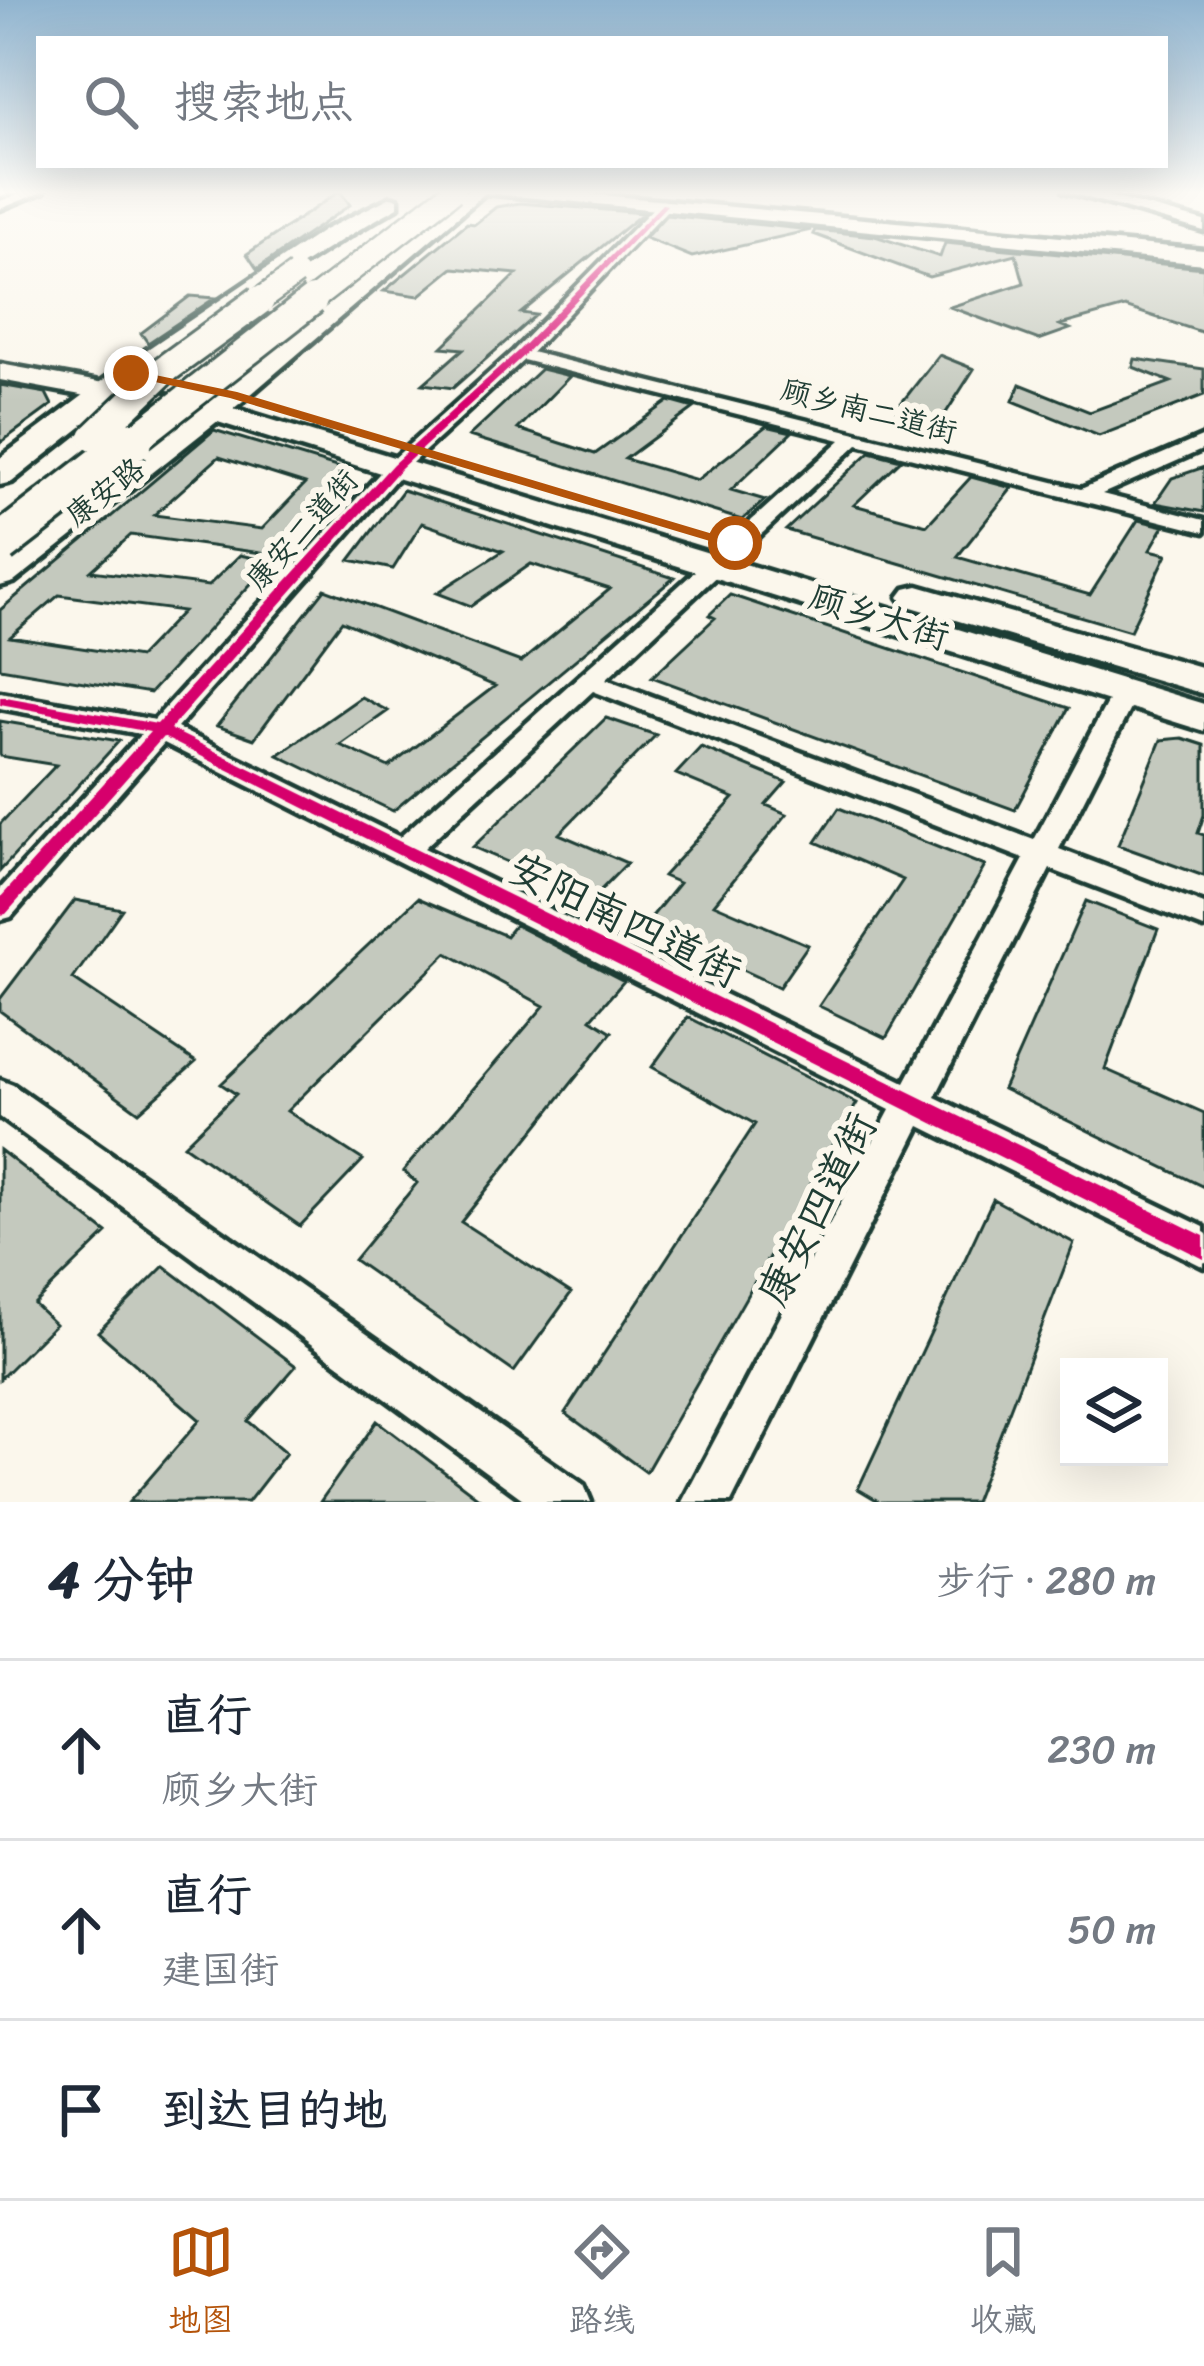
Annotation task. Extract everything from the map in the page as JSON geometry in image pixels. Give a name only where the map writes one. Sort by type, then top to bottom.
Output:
[{"type":"highway","points":[[0,475],[121,381],[295,261]]},
{"type":"highway","points":[[89,441],[164,370],[313,261]]},
{"type":"highway","points":[[0,509],[89,441],[361,261]]},
{"type":"highway","points":[[0,544],[373,261]]},
{"type":"highway","name":"康安路","points":[[0,574],[221,402],[384,261]]},
{"type":"main road","points":[[0,354],[121,381]]},
{"type":"main road","points":[[0,372],[121,381]]},
{"type":"main road","name":"顾乡大街","points":[[121,381],[221,402],[724,554],[1204,681]]},
{"type":"main road","name":"顾乡大街","points":[[724,554],[1204,718]]},
{"type":"street","name":"康安二道街","points":[[0,909],[406,457],[520,354],[598,261]]},
{"type":"street","name":"顾乡南二道街","points":[[520,354],[1204,526]]},
{"type":"street","points":[[404,850],[854,438]]},
{"type":"street","points":[[1082,496],[1204,442]]},
{"type":"street","points":[[587,680],[1204,916]]},
{"type":"street","name":"康安四道街","points":[[706,1502],[1124,693]]},
{"type":"street","name":"安阳南四道街","points":[[0,700],[158,729],[1204,1248]]},
{"type":"street","points":[[0,1096],[567,1502]]},
{"type":"building","points":[[421,261],[584,261],[521,313],[536,315],[453,388],[423,384],[463,349],[442,347],[517,274],[453,268],[419,296],[384,291]]},
{"type":"building","points":[[886,261],[989,261],[929,277]]},
{"type":"building","points":[[1018,261],[1132,261],[1204,268],[1204,333],[1125,307],[1060,325],[1070,329],[1039,340],[950,307],[1024,283]]},
{"type":"building","points":[[190,296],[215,298],[148,343],[141,333]]},
{"type":"building","points":[[939,355],[974,369],[942,419],[895,411]]},
{"type":"building","points":[[1135,359],[1204,369],[1204,395],[1099,436],[1013,401],[1020,384],[1090,412],[1171,382],[1133,367]]},
{"type":"building","points":[[541,369],[570,376],[518,429],[595,454],[669,401],[694,408],[625,459],[697,480],[766,426],[792,432],[731,490],[765,500],[742,520],[469,436]]},
{"type":"building","points":[[0,385],[46,393],[52,405],[0,443]]},
{"type":"building","points":[[214,430],[350,471],[276,555],[131,535],[91,571],[208,586],[240,555],[271,562],[150,693],[0,668],[0,610]],"holes":[[[219,457],[305,484],[262,529],[154,515]],[[59,595],[183,611],[139,657],[10,637]]]},
{"type":"building","points":[[870,452],[901,460],[854,505],[927,525],[971,477],[1012,488],[957,557],[1090,595],[1138,520],[1164,526],[1150,550],[1167,554],[1130,631],[786,530]]},
{"type":"building","points":[[1204,467],[1204,512],[1155,503],[1172,478]]},
{"type":"building","points":[[403,490],[674,578],[393,811],[278,755],[361,697],[388,711],[340,745],[389,767],[495,686],[342,621],[254,739],[217,726],[325,589],[521,662],[610,589],[531,564],[471,606],[437,593],[503,551],[422,523],[393,569],[350,560]]},
{"type":"building","points":[[730,595],[1069,708],[1015,810],[652,677],[715,618],[709,615]]},
{"type":"building","points":[[606,718],[656,735],[559,834],[627,863],[592,899],[473,847]]},
{"type":"building","points":[[0,721],[119,741],[0,871],[0,824],[56,765],[0,756]]},
{"type":"building","points":[[1182,738],[1204,745],[1204,815],[1198,833],[1204,835],[1204,876],[1118,845],[1161,740]]},
{"type":"building","points":[[701,747],[786,782],[766,805],[787,814],[714,904],[808,945],[779,987],[645,925],[679,883],[663,876],[734,798],[676,774]]},
{"type":"building","points":[[839,808],[985,866],[886,1038],[819,1006],[903,880],[816,842]]},
{"type":"building","points":[[418,898],[506,936],[515,925],[624,981],[591,1019],[612,1032],[461,1222],[571,1293],[514,1372],[354,1260],[417,1183],[403,1171],[544,1006],[447,953],[287,1111],[363,1160],[300,1226],[184,1145],[236,1094],[221,1084]]},
{"type":"building","points":[[75,900],[122,909],[73,979],[196,1062],[139,1112],[0,1011],[0,999]]},
{"type":"building","points":[[1086,901],[1158,929],[1105,1069],[1204,1113],[1204,1187],[1003,1089]]},
{"type":"building","points":[[688,1017],[857,1103],[646,1472],[565,1413],[755,1124],[652,1067]]},
{"type":"building","points":[[0,1150],[107,1233],[34,1304],[55,1324],[0,1379]]},
{"type":"building","points":[[993,1199],[1074,1243],[974,1502],[880,1502],[858,1489]]},
{"type":"building","points":[[164,1266],[296,1366],[248,1421],[286,1453],[248,1502],[129,1502],[200,1420],[98,1332]]},
{"type":"building","points":[[377,1421],[484,1502],[320,1502]]},
{"type":"cycle path","points":[[0,909],[397,466],[520,354],[610,261]]},
{"type":"cycle path","points":[[0,700],[158,729],[1204,1248]]},
{"type":"route","points":[[131,373],[232,395],[735,543]]}]
